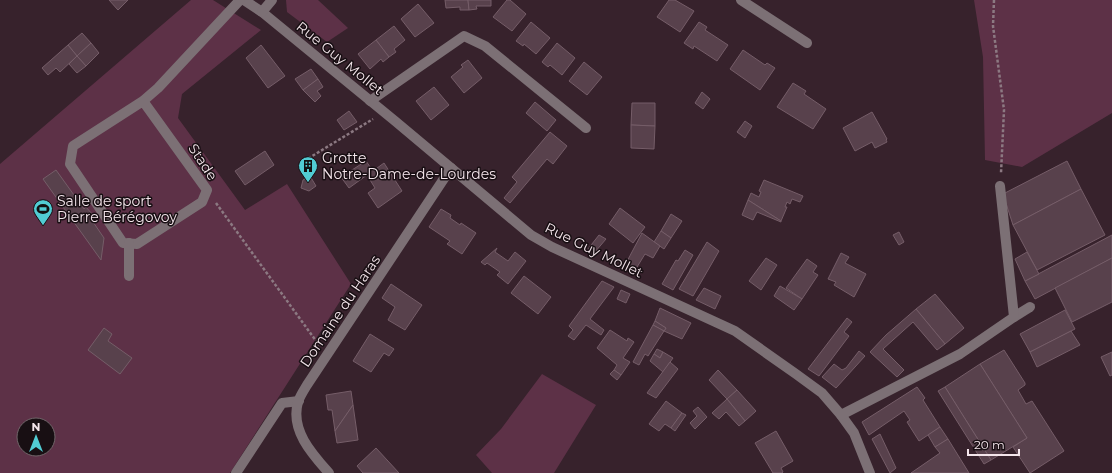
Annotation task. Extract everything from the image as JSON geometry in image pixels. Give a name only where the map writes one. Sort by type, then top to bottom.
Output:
[{"type":"street","points":[[129,276],[129,243],[123,243],[70,164],[73,146],[143,101],[158,88],[240,0]]},
{"type":"street","name":"Rue Guy Mollet","points":[[244,0],[262,12],[531,235],[552,247],[735,331],[822,393],[854,433],[870,473]]},
{"type":"street","points":[[262,12],[272,0]]},
{"type":"street","points":[[741,0],[807,43]]},
{"type":"street","points":[[370,101],[464,36],[485,46],[586,128]]},
{"type":"street","name":"Stade","points":[[129,243],[137,244],[202,202],[207,190],[143,101]]},
{"type":"street","name":"Domaine du Haras","points":[[329,473],[303,440],[296,419],[298,402],[307,385],[444,176],[451,168]]},
{"type":"street","points":[[1000,186],[1014,317]]},
{"type":"street","points":[[841,415],[960,354],[1030,307]]},
{"type":"street","points":[[236,473],[282,403],[298,402]]},
{"type":"path","points":[[994,0],[993,26],[1004,110],[1000,186]]},
{"type":"path","points":[[304,161],[384,112]]},
{"type":"path","points":[[207,190],[316,343],[330,352]]},
{"type":"shaded area","points":[[191,0],[213,0],[261,30],[182,94],[178,118],[245,210],[287,184],[351,284],[230,473],[0,473],[0,164]]},
{"type":"shaded area","points":[[286,0],[318,0],[348,28],[327,42],[287,12]]},
{"type":"shaded area","points":[[974,0],[1112,0],[1112,113],[1022,167],[985,160],[983,57]]},
{"type":"shaded area","points":[[542,374],[596,405],[554,473],[492,473],[476,455],[501,429]]},
{"type":"building","points":[[109,0],[128,0],[118,10]]},
{"type":"building","points":[[445,0],[468,0],[469,10],[460,10],[460,7],[446,8]]},
{"type":"building","points":[[468,0],[491,0],[491,6],[476,6],[477,9],[469,10]]},
{"type":"building","points":[[507,0],[510,0],[526,14],[512,31],[493,17]]},
{"type":"building","points":[[669,0],[675,0],[694,11],[680,32],[657,17]]},
{"type":"building","points":[[418,4],[434,23],[415,37],[401,19]]},
{"type":"building","points":[[531,22],[550,38],[536,54],[524,44],[523,46],[516,41]]},
{"type":"building","points":[[699,22],[707,27],[705,30],[728,45],[717,61],[694,46],[693,49],[684,43]]},
{"type":"building","points":[[394,26],[405,40],[394,49],[396,52],[389,57],[376,40]]},
{"type":"building","points":[[82,33],[91,43],[77,56],[68,45]]},
{"type":"building","points":[[376,40],[389,57],[383,62],[381,59],[370,69],[358,54]]},
{"type":"building","points":[[91,43],[99,53],[86,66],[77,56]]},
{"type":"building","points":[[557,43],[575,58],[562,75],[550,65],[548,67],[542,62]]},
{"type":"building","points":[[68,45],[77,56],[60,72],[56,68],[48,75],[42,68]]},
{"type":"building","points":[[261,45],[285,76],[268,88],[246,58]]},
{"type":"building","points":[[743,50],[765,65],[767,63],[775,68],[760,90],[730,69]]},
{"type":"building","points":[[77,56],[86,66],[77,73],[69,64]]},
{"type":"building","points":[[468,60],[482,78],[464,93],[451,77],[463,67],[461,65]]},
{"type":"building","points":[[584,62],[602,77],[587,95],[569,81]]},
{"type":"building","points":[[311,69],[318,79],[303,90],[295,79]]},
{"type":"building","points":[[318,79],[323,87],[317,91],[321,96],[315,102],[303,90]]},
{"type":"building","points":[[793,83],[806,91],[804,94],[826,109],[813,129],[777,107]]},
{"type":"building","points":[[434,87],[449,105],[431,120],[416,101]]},
{"type":"building","points":[[702,92],[710,99],[703,109],[695,103]]},
{"type":"building","points":[[535,102],[556,120],[547,131],[526,113]]},
{"type":"building","points":[[632,103],[655,103],[655,126],[631,125]]},
{"type":"building","points":[[349,111],[357,122],[344,130],[337,120]]},
{"type":"building","points":[[872,112],[887,139],[887,142],[875,148],[872,142],[855,151],[843,128]]},
{"type":"building","points":[[745,121],[752,126],[745,138],[737,132]]},
{"type":"building","points":[[631,125],[655,126],[654,149],[631,148]]},
{"type":"building","points":[[550,132],[567,146],[553,164],[547,159],[510,203],[504,198],[517,182],[512,177]]},
{"type":"building","points":[[265,151],[274,165],[245,185],[235,171]]},
{"type":"building","points":[[366,161],[373,171],[384,163],[402,191],[378,208],[368,193],[375,188],[367,175],[349,188],[341,177]]},
{"type":"building","points":[[1067,161],[1081,189],[1013,225],[1003,194]]},
{"type":"building","points":[[56,170],[84,209],[86,207],[92,214],[89,216],[104,238],[101,260],[43,179]]},
{"type":"building","name":"Grotte Notre-Dame-de-Lourdes","points":[[310,176],[316,186],[309,191],[301,188],[303,180]]},
{"type":"building","points":[[764,180],[803,196],[800,202],[792,199],[790,204],[787,202],[785,207],[787,207],[781,221],[748,200],[751,193],[759,197],[761,192],[759,191]]},
{"type":"building","points":[[1081,189],[1105,235],[1037,270],[1013,225]]},
{"type":"building","points":[[748,200],[781,222],[757,212],[753,220],[742,215]]},
{"type":"building","points":[[620,208],[645,227],[633,243],[609,224]]},
{"type":"building","points":[[441,209],[451,215],[450,218],[460,225],[461,223],[476,233],[462,254],[447,244],[450,241],[429,227]]},
{"type":"building","points":[[671,214],[682,221],[671,238],[661,231]]},
{"type":"building","points":[[661,231],[671,238],[664,249],[654,242]]},
{"type":"building","points":[[899,232],[904,242],[899,245],[893,235]]},
{"type":"building","points":[[642,233],[660,246],[653,258],[645,254],[634,272],[624,267]]},
{"type":"building","points":[[599,235],[606,239],[595,252],[588,249]]},
{"type":"building","points":[[1112,235],[1112,258],[1035,299],[1025,281]]},
{"type":"building","points":[[707,242],[719,251],[693,296],[679,289]]},
{"type":"building","points":[[497,248],[495,252],[508,261],[515,252],[526,261],[508,284],[497,275],[500,272],[487,263],[485,265],[481,262]]},
{"type":"building","points":[[685,250],[693,255],[673,290],[662,284],[676,260],[678,261]]},
{"type":"building","points":[[1027,252],[1039,274],[1025,281],[1015,259]]},
{"type":"building","points":[[841,253],[849,257],[845,263],[866,274],[854,297],[834,285],[836,282],[828,279]]},
{"type":"building","points":[[766,258],[777,265],[761,290],[749,281]]},
{"type":"building","points":[[1112,258],[1112,302],[1072,322],[1055,288]]},
{"type":"building","points":[[807,259],[817,266],[813,272],[818,275],[802,299],[786,288]]},
{"type":"building","points":[[524,276],[551,297],[538,314],[511,293]]},
{"type":"building","points":[[602,281],[614,287],[590,319],[604,330],[601,335],[586,325],[574,340],[568,336],[573,330],[569,326]]},
{"type":"building","points":[[391,284],[422,305],[405,330],[388,320],[395,307],[382,298]]},
{"type":"building","points":[[780,286],[802,299],[794,310],[774,296]]},
{"type":"building","points":[[704,288],[721,296],[715,309],[696,300]]},
{"type":"building","points":[[621,290],[630,294],[626,303],[617,299]]},
{"type":"building","points":[[935,294],[964,328],[945,344],[916,309]]},
{"type":"building","points":[[660,308],[691,323],[682,339],[664,331],[666,328],[655,321]]},
{"type":"building","points":[[916,309],[945,344],[937,350],[913,322],[883,349],[904,370],[897,377],[870,352],[886,335]]},
{"type":"building","points":[[1065,310],[1075,329],[1030,352],[1020,334]]},
{"type":"building","points":[[847,318],[852,322],[844,332],[849,336],[819,376],[808,369]]},
{"type":"building","points":[[655,321],[666,328],[664,331],[653,325]]},
{"type":"building","points":[[653,325],[664,331],[648,356],[645,354],[639,365],[633,362]]},
{"type":"building","points":[[104,328],[112,334],[108,341],[132,358],[120,374],[88,350]]},
{"type":"building","points":[[610,330],[627,341],[628,338],[634,342],[623,358],[630,362],[621,375],[614,370],[617,365],[597,348]]},
{"type":"building","points":[[1071,331],[1080,345],[1037,367],[1030,352]]},
{"type":"building","points":[[370,334],[394,349],[389,356],[384,353],[371,372],[353,361]]},
{"type":"building","points":[[657,349],[663,352],[660,358],[654,354]]},
{"type":"building","points":[[1004,350],[1025,383],[1025,385],[1018,390],[1026,404],[1032,401],[1064,451],[1030,473],[1013,447],[1027,438],[980,364]]},
{"type":"building","points":[[859,351],[865,356],[836,388],[822,377],[834,364],[842,370],[846,368]]},
{"type":"building","points":[[663,352],[673,358],[663,372],[650,361],[654,354],[660,358]]},
{"type":"building","points":[[1112,352],[1112,375],[1110,376],[1101,357]]},
{"type":"building","points":[[670,362],[678,369],[656,398],[647,393]]},
{"type":"building","points":[[980,364],[1027,438],[991,460],[945,387]]},
{"type":"building","points":[[614,370],[621,375],[617,380],[610,374]]},
{"type":"building","points":[[718,370],[737,390],[727,399],[709,380]]},
{"type":"building","points":[[917,387],[925,398],[923,400],[940,427],[919,441],[907,422],[910,420],[904,411],[869,435],[862,422]]},
{"type":"building","points":[[945,387],[991,460],[984,464],[938,391]]},
{"type":"building","points":[[737,390],[756,411],[745,421],[727,399]]},
{"type":"building","points":[[351,391],[353,405],[335,431],[332,410],[328,410],[326,395]]},
{"type":"building","points":[[727,399],[745,421],[739,426],[726,412],[719,419],[712,413]]},
{"type":"building","points":[[666,401],[682,413],[671,428],[665,424],[659,431],[649,424]]},
{"type":"building","points":[[353,405],[358,440],[337,443],[335,431]]},
{"type":"building","points":[[698,407],[707,417],[695,429],[690,423],[697,416],[693,411]]},
{"type":"building","points":[[682,413],[686,415],[675,431],[671,428]]},
{"type":"building","points":[[940,427],[948,439],[935,447],[928,435]]},
{"type":"building","points":[[776,431],[793,461],[781,468],[782,473],[773,473],[755,443]]},
{"type":"building","points":[[880,434],[896,468],[890,473],[872,439]]},
{"type":"building","points":[[948,439],[969,473],[911,473],[940,453],[935,447]]},
{"type":"building","points":[[376,448],[399,473],[363,473],[357,466]]},
{"type":"place","name":"Grotte Notre-Dame-de-Lourdes","points":[[308,183]]},
{"type":"place","name":"Salle de sport Pierre Bérégovoy","points":[[43,226]]}]
